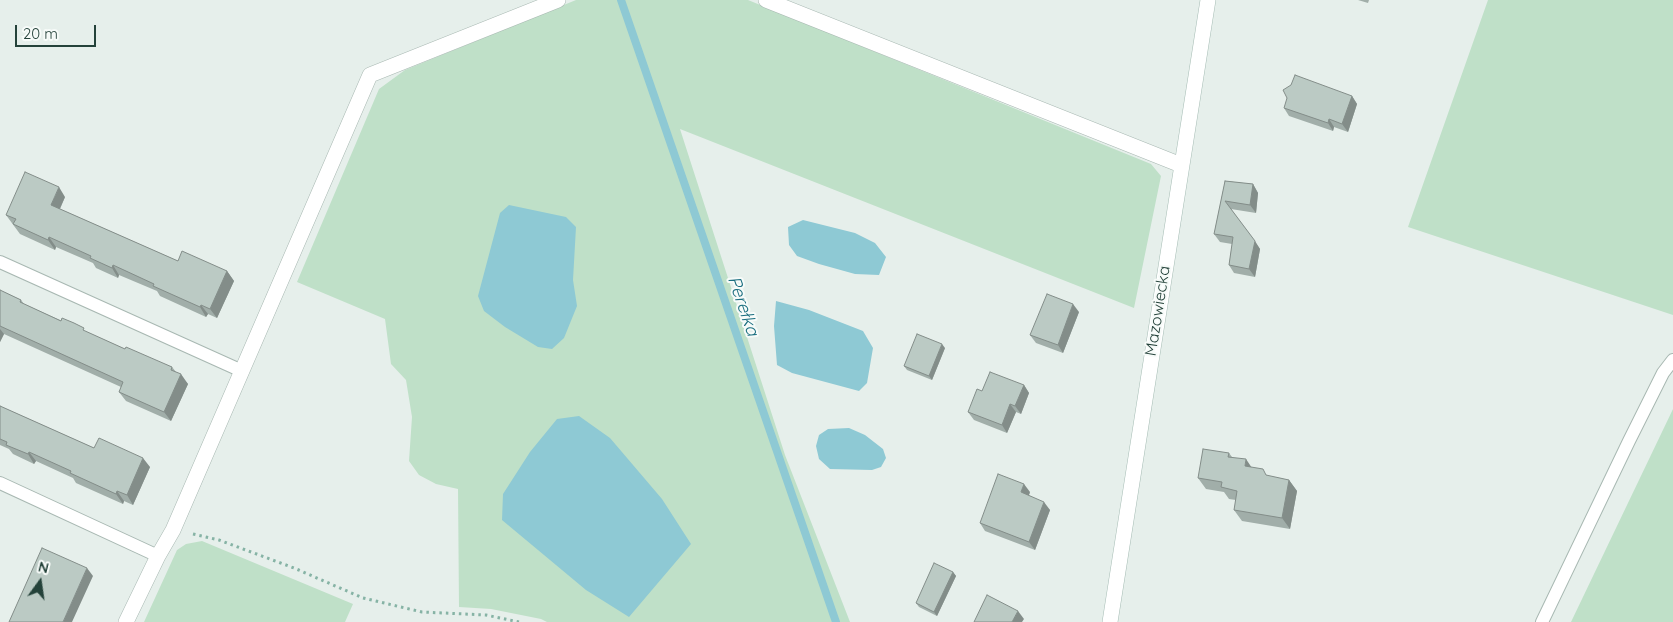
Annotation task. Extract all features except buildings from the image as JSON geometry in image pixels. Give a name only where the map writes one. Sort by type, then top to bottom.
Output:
[{"type":"street","points":[[126,622],[158,556],[173,530],[370,75],[558,0]]},
{"type":"street","points":[[766,0],[1181,165]]},
{"type":"street","name":"Mazowiecka","points":[[1110,622],[1208,0]]},
{"type":"lane","points":[[0,262],[242,371]]},
{"type":"lane","points":[[1542,622],[1663,373],[1673,360]]},
{"type":"lane","points":[[0,483],[158,556]]},
{"type":"path","points":[[173,530],[219,540],[294,568],[363,598],[422,612],[486,616],[519,622]]},
{"type":"green space","points":[[576,0],[748,0],[1151,164],[1161,176],[1134,308],[680,129],[785,455],[850,622],[547,622],[541,619],[491,609],[459,607],[458,489],[436,484],[419,475],[409,461],[412,417],[406,380],[391,364],[385,319],[297,282],[379,89],[405,70]]},
{"type":"green space","points":[[1488,0],[1673,0],[1673,315],[1408,227]]},
{"type":"green space","points":[[1673,409],[1673,622],[1571,622]]},
{"type":"green space","points":[[202,541],[353,604],[345,622],[144,622],[177,550],[186,544]]},
{"type":"water","points":[[509,205],[566,217],[576,227],[573,280],[577,306],[564,338],[552,349],[538,347],[505,327],[484,311],[478,296],[500,213]]},
{"type":"water","points":[[803,220],[855,233],[875,243],[886,257],[879,275],[855,274],[797,256],[789,245],[788,227]]},
{"type":"water","points":[[776,301],[809,310],[863,331],[873,348],[867,383],[859,391],[792,373],[777,365],[774,326]]},
{"type":"water","points":[[579,416],[610,438],[662,499],[691,544],[629,617],[586,590],[502,520],[503,494],[530,452],[557,419]]},
{"type":"water","points":[[849,428],[865,435],[883,449],[886,458],[881,467],[872,470],[830,469],[819,459],[816,446],[819,435],[828,429]]},
{"type":"waterway","name":"Perełka","points":[[621,0],[836,622]]}]
